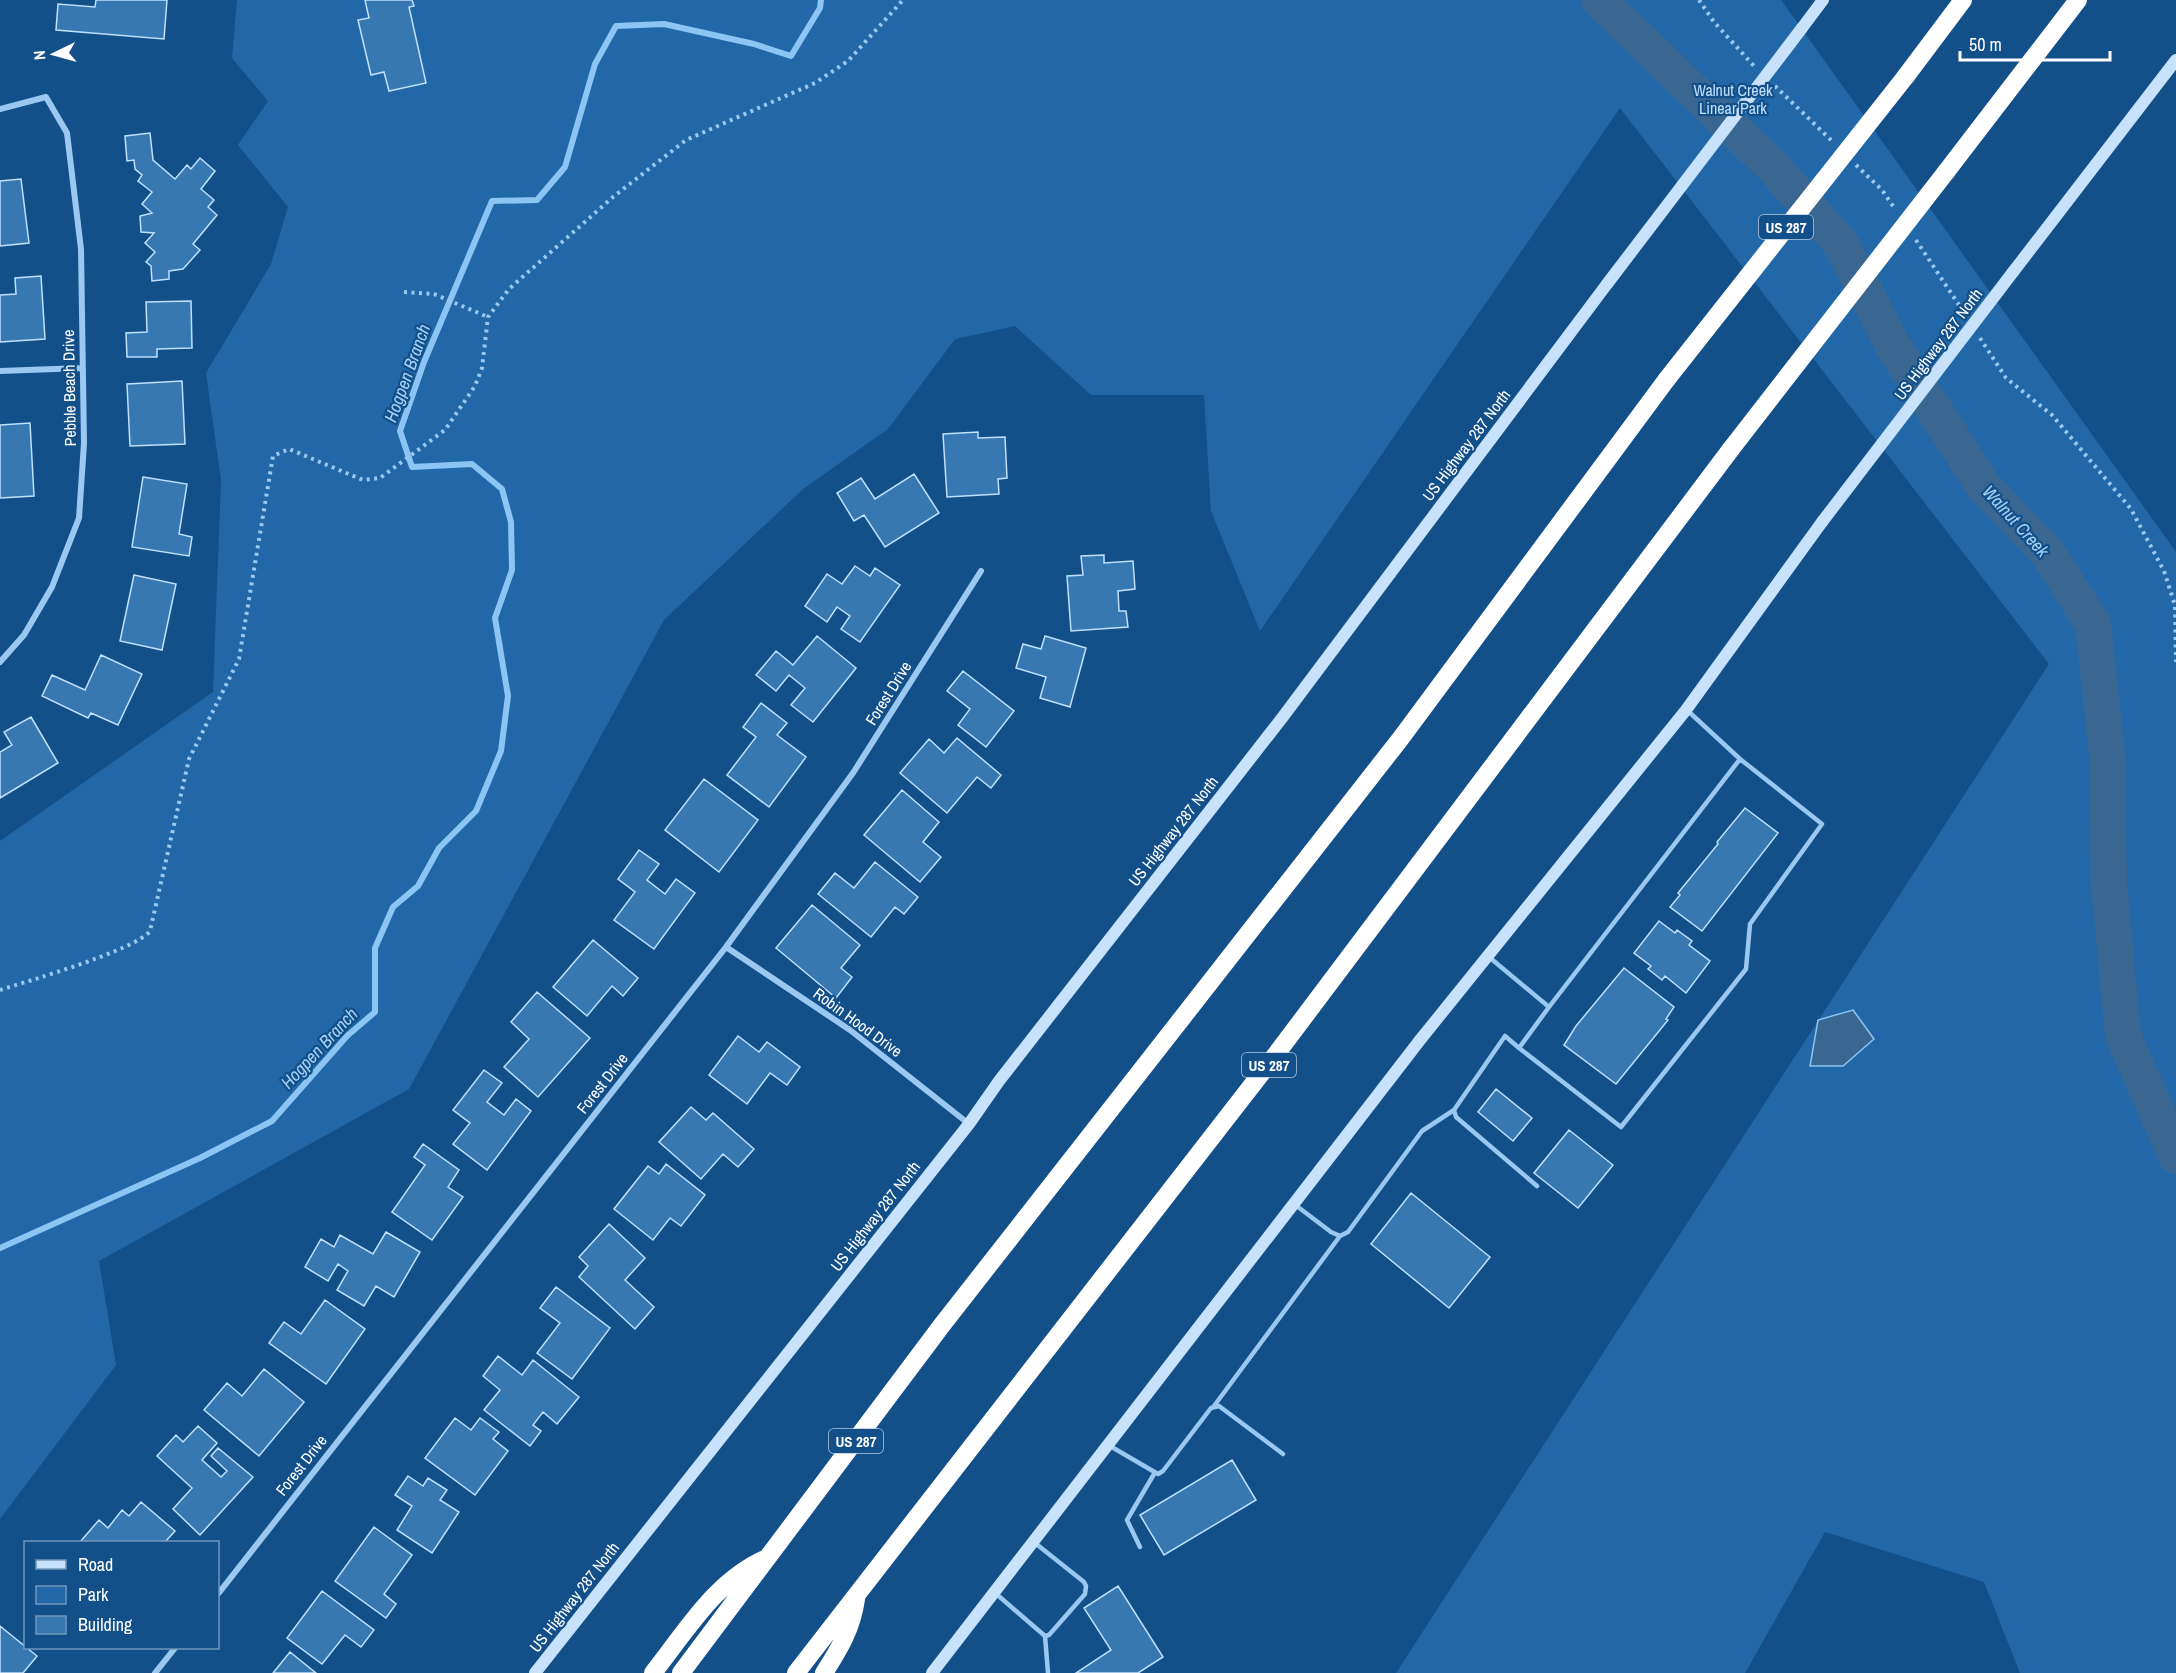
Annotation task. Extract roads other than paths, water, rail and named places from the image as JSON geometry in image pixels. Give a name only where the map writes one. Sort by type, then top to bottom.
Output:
[{"type":"highway","name":"US 287","points":[[681,1673],[942,1325],[1401,738],[1667,379],[1906,76],[1963,0]]},
{"type":"highway","name":"US 287","points":[[796,1673],[1278,1053],[1731,449],[2078,0]]},
{"type":"highway","points":[[653,1673],[718,1591],[744,1568],[769,1557]]},
{"type":"highway","points":[[825,1673],[846,1639],[852,1623],[857,1596]]},
{"type":"main road","name":"US Highway 287 North","points":[[535,1673],[969,1124],[999,1081],[1282,718],[1824,0]]},
{"type":"main road","name":"US Highway 287 North","points":[[932,1673],[1488,955],[1686,710],[1822,522],[2176,60]]},
{"type":"street","name":"Pebble Beach Drive","points":[[0,109],[46,97],[67,133],[81,249],[84,443],[79,518],[52,587],[24,635],[0,662]]},
{"type":"street","points":[[0,371],[82,369]]},
{"type":"street","name":"Forest Drive","points":[[219,1593],[726,947],[853,773],[981,571]]},
{"type":"street","name":"Robin Hood Drive","points":[[726,947],[850,1030],[969,1124]]},
{"type":"street","points":[[155,1673],[173,1649]]},
{"type":"lane","points":[[1140,1547],[1127,1520],[1154,1474],[1164,1471],[1340,1236],[1348,1232],[1422,1131],[1454,1110],[1505,1036],[1622,1127],[1746,969],[1749,924],[1822,824],[1740,759],[1686,710]]},
{"type":"lane","points":[[1519,1048],[1740,759]]},
{"type":"lane","points":[[1488,955],[1549,1007]]},
{"type":"lane","points":[[1454,1110],[1456,1117],[1537,1186]]},
{"type":"lane","points":[[1294,1203],[1331,1232],[1340,1236]]},
{"type":"lane","points":[[1214,1406],[1220,1406],[1283,1454]]},
{"type":"lane","points":[[1108,1444],[1154,1474]]},
{"type":"lane","points":[[1033,1541],[1086,1586],[1085,1594],[1049,1635],[1045,1636]]},
{"type":"lane","points":[[994,1592],[1045,1636],[1048,1673]]},
{"type":"waterway","name":"Hogpen Branch","points":[[0,1248],[200,1158],[272,1121],[347,1036],[375,1012],[375,948],[393,907],[418,886],[439,848],[476,811],[501,751],[508,696],[495,618],[512,570],[511,522],[502,489],[472,464],[412,467],[400,431],[424,362],[492,201],[537,200],[565,167],[595,64],[616,26],[664,24],[754,44],[791,56],[820,8],[821,0]]},
{"type":"waterway","name":"Walnut Creek","points":[[1599,0],[1774,168],[1841,244],[1893,346],[1984,487],[2047,552],[2093,624],[2107,754],[2109,884],[2123,1035],[2176,1156]]},
{"type":"park label","name":"Walnut Creek Linear Park","points":[[1733,99]]}]
